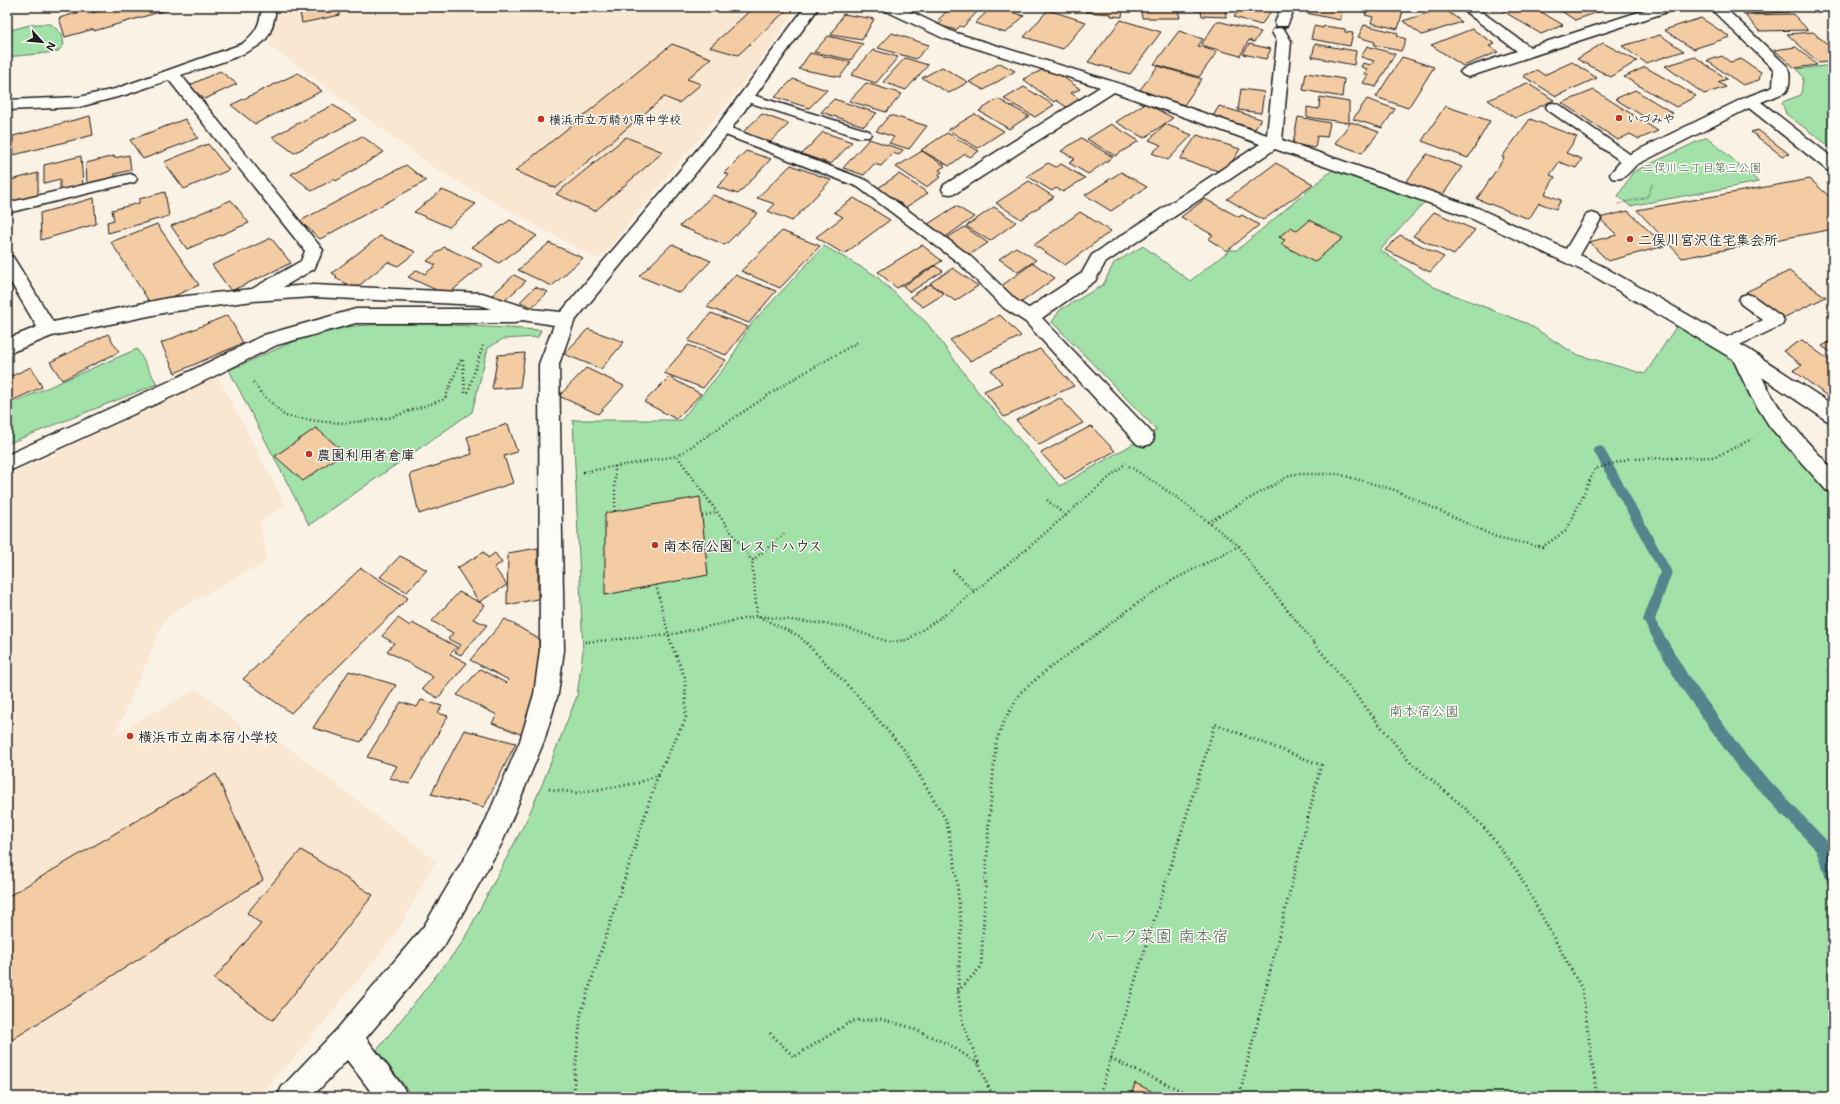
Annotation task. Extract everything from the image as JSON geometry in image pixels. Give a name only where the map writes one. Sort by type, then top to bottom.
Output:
[{"type":"street","points":[[7,105],[79,102],[120,92],[247,47],[260,37],[268,17],[269,7]]},
{"type":"street","points":[[292,1097],[348,1038],[434,936],[493,834],[532,741],[546,694],[552,650],[549,364],[566,319],[723,129],[812,7]]},
{"type":"street","points":[[889,7],[948,34],[1112,86],[1472,212],[1598,271],[1733,350],[1833,415]]},
{"type":"street","points":[[1274,142],[1284,40],[1280,28],[1288,7]]},
{"type":"street","points":[[1466,7],[1527,52]]},
{"type":"street","points":[[1468,72],[1668,7]]},
{"type":"street","points":[[1618,174],[1630,161],[1750,101],[1780,89],[1782,69],[1716,7]]},
{"type":"street","points":[[172,74],[314,250],[308,265],[253,295]]},
{"type":"street","points":[[950,189],[1112,86]]},
{"type":"street","points":[[1750,101],[1833,166]]},
{"type":"street","points":[[1144,438],[1030,317],[1089,277],[1098,259],[1274,142]]},
{"type":"street","points":[[1570,258],[1592,219]]},
{"type":"street","points":[[7,261],[48,330]]},
{"type":"street","points":[[7,347],[48,330],[168,305],[253,295],[313,291],[482,298],[529,316]]},
{"type":"street","points":[[7,464],[175,387],[271,340],[356,316],[529,316],[566,319]]},
{"type":"street","points":[[1733,350],[1777,422],[1833,484]]},
{"type":"street","points":[[348,1038],[393,1097]]},
{"type":"lane","points":[[746,97],[864,134]]},
{"type":"lane","points":[[1553,107],[1630,161]]},
{"type":"lane","points":[[723,129],[863,184],[964,259],[1010,304],[1030,317]]},
{"type":"lane","points":[[7,208],[130,179]]},
{"type":"lane","points":[[1733,350],[1776,321],[1747,300]]},
{"type":"path","points":[[549,477],[677,456],[785,384],[858,342]]},
{"type":"path","points":[[234,358],[261,393],[285,416],[303,420],[347,423],[389,418],[445,398],[457,372],[460,361],[463,360],[465,393],[468,392],[482,346],[487,343]]},
{"type":"path","points":[[1208,522],[1293,474],[1338,474],[1395,490],[1496,537],[1542,546],[1567,530],[1595,469],[1628,460],[1715,457],[1738,447],[1755,437]]},
{"type":"path","points":[[552,650],[596,640],[668,635],[757,616],[841,626],[889,642],[907,640],[949,612],[974,592],[1066,516],[1125,464],[1154,447],[1144,438]]},
{"type":"path","points":[[677,456],[752,561],[757,616]]},
{"type":"path","points":[[1125,464],[1175,496],[1239,546],[1253,567],[1408,760],[1465,808],[1488,831],[1517,871],[1582,989],[1597,1097]]},
{"type":"path","points":[[615,466],[615,511]]},
{"type":"path","points":[[1047,500],[1066,516]]},
{"type":"path","points":[[702,516],[717,512]]},
{"type":"path","points":[[752,561],[784,534]]},
{"type":"path","points":[[958,992],[981,967],[989,821],[996,742],[1005,719],[1021,692],[1047,670],[1135,605],[1173,580],[1239,546]]},
{"type":"path","points":[[953,570],[974,592]]},
{"type":"path","points":[[575,1097],[574,1080],[581,1013],[658,775],[686,718],[684,678],[668,635],[656,585]]},
{"type":"path","points":[[757,616],[799,636],[855,693],[905,751],[946,820],[955,864],[961,923],[958,992],[962,1021],[989,1089],[996,1097]]},
{"type":"path","points":[[1099,1097],[1216,724],[1321,765],[1239,1097]]},
{"type":"path","points":[[515,782],[577,793],[638,783],[658,775]]},
{"type":"path","points":[[770,1033],[794,1057],[852,1021],[880,1018],[909,1027],[950,1045],[979,1064]]},
{"type":"path","points":[[1111,1059],[1194,1097]]},
{"type":"shaded area","name":"横浜市立万騎が原中学校","points":[[276,7],[797,7],[757,67],[599,260],[437,170],[269,45]]},
{"type":"shaded area","name":"横浜市立南本宿小学校","points":[[218,376],[286,506],[260,522],[267,561],[180,608],[164,621],[116,733],[197,689],[265,746],[276,738],[436,861],[396,934],[297,1055],[257,1097],[7,1097],[7,476]]},
{"type":"green space","points":[[33,24],[51,24],[62,34],[64,45],[57,52],[7,57],[7,31]]},
{"type":"green space","points":[[1833,65],[1833,149],[1786,114],[1782,102],[1801,95],[1803,77],[1797,69]]},
{"type":"green space","name":"二俣川二丁目第三公園","points":[[1707,137],[1759,182],[1630,206],[1618,196],[1633,172]]},
{"type":"green space","name":"南本宿公園","points":[[1336,167],[1425,202],[1380,250],[1434,287],[1528,324],[1575,354],[1645,374],[1678,324],[1734,360],[1771,425],[1833,500],[1833,1097],[413,1097],[377,1050],[462,943],[526,821],[577,696],[583,651],[573,420],[681,420],[729,362],[751,324],[824,246],[875,275],[927,323],[979,393],[1060,486],[1157,430],[1052,322],[1060,310],[1103,285],[1114,263],[1143,246],[1190,281],[1230,250],[1237,250]]},
{"type":"green space","points":[[435,324],[541,330],[538,337],[503,339],[488,348],[472,412],[309,525],[229,370],[289,344],[325,331],[363,325]]},
{"type":"green space","points":[[137,349],[157,384],[7,444],[7,405]]},
{"type":"building","points":[[114,7],[177,7],[94,31],[94,29],[65,37],[59,18],[87,10],[88,14]]},
{"type":"building","points":[[299,7],[338,7],[340,15],[302,23]]},
{"type":"building","points":[[754,7],[790,7],[738,55],[710,47]]},
{"type":"building","points":[[959,7],[977,12],[963,27],[960,26],[956,30],[938,25],[942,21],[938,20],[950,8],[956,10]]},
{"type":"building","points":[[992,7],[1024,16],[1006,33],[975,23]]},
{"type":"building","points":[[1086,7],[1123,7],[1122,17],[1111,16],[1111,14],[1086,12]]},
{"type":"building","points":[[1140,7],[1177,7],[1180,18],[1142,18]]},
{"type":"building","points":[[1194,7],[1225,7],[1226,17],[1202,16],[1201,11],[1195,11]]},
{"type":"building","points":[[1230,7],[1274,7],[1261,25],[1234,17],[1239,10]]},
{"type":"building","points":[[1307,7],[1343,7],[1340,20],[1306,13]]},
{"type":"building","points":[[1368,7],[1404,7],[1398,29],[1371,23],[1373,17],[1365,15]]},
{"type":"building","points":[[1513,7],[1533,7],[1563,25],[1541,34],[1503,11]]},
{"type":"building","points":[[1555,7],[1594,7],[1601,11],[1575,20]]},
{"type":"building","points":[[1737,7],[1783,7],[1789,12],[1744,14]]},
{"type":"building","points":[[1443,8],[1462,22],[1422,35],[1403,21]]},
{"type":"building","points":[[1048,10],[1086,22],[1063,49],[1024,37]]},
{"type":"building","points":[[843,14],[874,19],[862,40],[831,35]]},
{"type":"building","points":[[1793,14],[1808,30],[1759,31],[1745,15]]},
{"type":"building","points":[[1701,18],[1730,37],[1693,49],[1664,30]]},
{"type":"building","points":[[1121,20],[1161,32],[1130,74],[1088,62]]},
{"type":"building","points":[[1217,21],[1261,32],[1254,42],[1249,40],[1240,56],[1201,45]]},
{"type":"building","points":[[1364,25],[1398,33],[1397,36],[1406,39],[1401,51],[1374,45],[1375,42],[1358,37]]},
{"type":"building","points":[[1314,26],[1345,29],[1345,32],[1353,33],[1350,46],[1311,39]]},
{"type":"building","points":[[1472,29],[1495,44],[1489,46],[1498,52],[1463,66],[1431,45]]},
{"type":"building","points":[[1179,31],[1203,39],[1198,46],[1217,52],[1199,77],[1154,64]]},
{"type":"building","points":[[1813,32],[1833,49],[1833,61],[1819,63],[1787,34]]},
{"type":"building","points":[[892,33],[929,45],[916,59],[878,48]]},
{"type":"building","points":[[1660,35],[1684,51],[1646,63],[1622,46]]},
{"type":"building","points":[[828,36],[863,44],[851,60],[814,52]]},
{"type":"building","points":[[1603,43],[1637,61],[1611,77],[1577,59]]},
{"type":"building","points":[[672,44],[711,58],[687,79],[701,84],[679,103],[664,97],[556,188],[515,171]]},
{"type":"building","points":[[1249,44],[1271,49],[1266,59],[1243,54]]},
{"type":"building","points":[[1315,44],[1356,51],[1354,65],[1312,57]]},
{"type":"building","points":[[1367,46],[1395,54],[1376,87],[1363,83],[1368,75],[1364,74],[1367,69],[1361,67],[1363,63],[1371,65],[1374,61],[1361,57]]},
{"type":"building","points":[[1796,47],[1817,65],[1795,68],[1774,50]]},
{"type":"building","points":[[873,50],[898,57],[876,83],[851,75]]},
{"type":"building","points":[[810,53],[851,62],[840,77],[799,69]]},
{"type":"building","points":[[1722,56],[1730,62],[1741,59],[1761,72],[1759,80],[1743,85],[1707,61]]},
{"type":"building","points":[[1402,57],[1434,67],[1408,108],[1376,97]]},
{"type":"building","points":[[1695,57],[1727,79],[1718,82],[1726,87],[1704,94],[1665,66]]},
{"type":"building","points":[[905,58],[928,65],[906,90],[883,82]]},
{"type":"building","points":[[1572,62],[1597,78],[1556,96],[1523,76],[1537,70],[1544,75]]},
{"type":"building","points":[[1000,63],[1015,71],[984,90],[969,82]]},
{"type":"building","points":[[1158,66],[1202,79],[1184,105],[1139,91]]},
{"type":"building","points":[[942,67],[968,82],[949,93],[922,78]]},
{"type":"building","points":[[1049,67],[1080,89],[1071,93],[1082,101],[1068,108],[1056,100],[1054,102],[1023,79]]},
{"type":"building","points":[[1645,67],[1696,96],[1676,107],[1624,77]]},
{"type":"building","points":[[220,71],[237,84],[205,99],[188,86]]},
{"type":"building","points":[[298,73],[322,91],[255,124],[231,105]]},
{"type":"building","points":[[1306,73],[1344,79],[1342,97],[1303,90]]},
{"type":"building","points":[[793,79],[827,90],[809,108],[775,97]]},
{"type":"building","points":[[866,83],[902,94],[886,112],[849,101]]},
{"type":"building","points":[[1527,83],[1554,100],[1515,118],[1488,100]]},
{"type":"building","points":[[1024,87],[1054,105],[1035,117],[1004,99]]},
{"type":"building","points":[[1241,89],[1264,92],[1261,113],[1238,110]]},
{"type":"building","points":[[1594,90],[1658,131],[1639,139],[1630,134],[1618,140],[1562,103]]},
{"type":"building","points":[[1635,90],[1673,113],[1653,122],[1615,99]]},
{"type":"building","points":[[1320,97],[1349,102],[1349,123],[1307,117],[1307,107],[1319,109]]},
{"type":"building","points":[[834,99],[877,113],[864,126],[821,112]]},
{"type":"building","points":[[998,99],[1029,116],[1009,129],[979,111]]},
{"type":"building","points":[[1367,99],[1395,109],[1382,128],[1353,119]]},
{"type":"building","points":[[1145,103],[1173,118],[1144,138],[1116,122]]},
{"type":"building","points":[[333,105],[356,120],[294,153],[272,137]]},
{"type":"building","points":[[1219,106],[1261,119],[1255,129],[1213,116]]},
{"type":"building","points":[[1445,106],[1490,121],[1468,158],[1422,141]]},
{"type":"building","points":[[762,114],[789,124],[770,142],[742,133]]},
{"type":"building","points":[[975,114],[1004,131],[978,148],[948,130]]},
{"type":"building","points":[[890,115],[927,126],[909,149],[889,143],[894,137],[876,131]]},
{"type":"building","points":[[90,116],[93,135],[14,155],[13,136]]},
{"type":"building","points":[[1298,117],[1330,123],[1327,137],[1317,136],[1315,148],[1293,144]]},
{"type":"building","points":[[185,119],[198,138],[143,159],[130,140]]},
{"type":"building","points":[[1530,119],[1577,137],[1566,153],[1582,159],[1576,168],[1559,162],[1550,175],[1555,177],[1545,194],[1561,200],[1556,209],[1539,203],[1529,219],[1477,199],[1504,158],[1502,157]]},
{"type":"building","points":[[1351,122],[1379,132],[1362,153],[1335,143]]},
{"type":"building","points":[[1111,124],[1139,141],[1115,156],[1087,139]]},
{"type":"building","points":[[1165,124],[1192,135],[1168,160],[1152,153],[1161,145],[1149,140]]},
{"type":"building","points":[[1758,130],[1789,154],[1782,156],[1751,132]]},
{"type":"building","points":[[823,132],[852,142],[831,164],[802,154]]},
{"type":"building","points":[[947,133],[979,151],[970,157],[965,154],[949,166],[921,150]]},
{"type":"building","points":[[1197,135],[1240,149],[1225,173],[1180,159]]},
{"type":"building","points":[[362,136],[384,152],[336,181],[334,179],[312,191],[291,174]]},
{"type":"building","points":[[626,137],[663,152],[595,211],[556,194]]},
{"type":"building","points":[[1081,138],[1113,157],[1088,174],[1069,163],[1075,159],[1061,151]]},
{"type":"building","points":[[869,139],[903,150],[899,155],[893,153],[881,166],[874,164],[864,175],[843,168]]},
{"type":"building","points":[[208,144],[229,170],[184,189],[164,162]]},
{"type":"building","points":[[746,151],[771,159],[738,194],[717,187],[729,175],[724,173]]},
{"type":"building","points":[[922,151],[945,166],[939,170],[942,172],[938,175],[941,177],[926,187],[896,167]]},
{"type":"building","points":[[1427,154],[1462,167],[1442,196],[1406,182]]},
{"type":"building","points":[[129,155],[131,170],[115,174],[115,179],[87,185],[86,163],[114,156],[114,158]]},
{"type":"building","points":[[81,156],[83,186],[60,192],[60,179],[44,183],[44,165]]},
{"type":"building","points":[[1048,163],[1056,167],[1061,164],[1085,178],[1063,192],[1056,188],[1052,191],[1027,176]]},
{"type":"building","points":[[1276,163],[1313,184],[1263,220],[1227,199]]},
{"type":"building","points":[[406,165],[426,181],[320,239],[300,221]]},
{"type":"building","points":[[791,165],[831,180],[792,221],[768,211],[775,204],[757,198]]},
{"type":"building","points":[[1121,172],[1147,187],[1111,211],[1085,195]]},
{"type":"building","points":[[38,173],[38,196],[9,203],[7,181]]},
{"type":"building","points":[[899,174],[928,193],[903,209],[875,190]]},
{"type":"building","points":[[1810,179],[1833,200],[1833,229],[1682,258],[1637,210]]},
{"type":"building","points":[[1029,181],[1054,197],[1021,219],[996,203]]},
{"type":"building","points":[[442,190],[476,204],[449,227],[414,212]]},
{"type":"building","points":[[165,192],[169,216],[108,233],[107,222],[114,220],[112,210],[139,203],[139,199]]},
{"type":"building","points":[[713,195],[758,213],[725,245],[680,226]]},
{"type":"building","points":[[94,198],[96,224],[41,240],[40,213]]},
{"type":"building","points":[[854,198],[890,220],[844,254],[816,237],[843,217],[834,212]]},
{"type":"building","points":[[1205,199],[1239,217],[1242,215],[1259,225],[1227,251],[1208,239],[1213,235],[1181,217]]},
{"type":"building","points":[[231,200],[249,223],[187,249],[171,226]]},
{"type":"building","points":[[956,206],[974,217],[944,238],[925,226]]},
{"type":"building","points":[[994,207],[1016,222],[990,241],[966,226]]},
{"type":"building","name":"二俣川宮沢住宅集会所","points":[[1628,211],[1665,246],[1608,261],[1589,242],[1617,235],[1599,218]]},
{"type":"building","points":[[1080,212],[1111,231],[1065,265],[1034,245]]},
{"type":"building","points":[[1434,212],[1475,230],[1454,255],[1413,236]]},
{"type":"building","points":[[510,220],[537,236],[499,263],[472,247]]},
{"type":"building","points":[[1310,220],[1343,238],[1314,262],[1281,244],[1285,240],[1279,237],[1291,227],[1297,231]]},
{"type":"building","points":[[157,224],[199,285],[152,306],[111,242]]},
{"type":"building","points":[[965,227],[988,243],[966,257],[943,240]]},
{"type":"building","points":[[782,231],[820,246],[780,288],[741,271]]},
{"type":"building","points":[[1400,235],[1444,257],[1430,272],[1385,250]]},
{"type":"building","points":[[380,236],[416,252],[398,266],[388,262],[356,288],[335,278],[337,276],[332,273]]},
{"type":"building","points":[[271,238],[291,263],[231,291],[212,265]]},
{"type":"building","points":[[549,243],[583,258],[552,286],[518,270]]},
{"type":"building","points":[[672,244],[711,261],[680,293],[639,276]]},
{"type":"building","points":[[922,245],[942,261],[897,288],[878,272]]},
{"type":"building","points":[[444,247],[483,265],[447,295],[408,277],[417,270],[425,274],[436,265],[427,261]]},
{"type":"building","points":[[1016,247],[1036,260],[1018,272],[999,259]]},
{"type":"building","points":[[1033,263],[1055,278],[1019,304],[997,289]]},
{"type":"building","points":[[935,266],[943,271],[910,292],[903,286]]},
{"type":"building","points":[[953,268],[978,286],[955,301],[930,283]]},
{"type":"building","points":[[1789,271],[1826,297],[1783,318],[1746,292]]},
{"type":"building","points":[[514,275],[526,281],[502,303],[490,297]]},
{"type":"building","points":[[735,275],[776,291],[749,323],[707,307]]},
{"type":"building","points":[[930,284],[944,294],[923,307],[910,297]]},
{"type":"building","points":[[535,287],[548,292],[532,307],[520,302]]},
{"type":"building","points":[[711,313],[748,327],[726,355],[688,341]]},
{"type":"building","points":[[228,315],[243,343],[175,373],[161,343]]},
{"type":"building","points":[[1000,315],[1021,336],[970,361],[950,340]]},
{"type":"building","points":[[588,329],[624,342],[601,369],[564,354]]},
{"type":"building","points":[[108,334],[119,352],[62,380],[50,362]]},
{"type":"building","points":[[1802,340],[1833,363],[1833,392],[1827,396],[1793,370],[1802,365],[1783,351]]},
{"type":"building","points":[[1833,340],[1833,354],[1822,346]]},
{"type":"building","points":[[688,345],[726,360],[703,388],[664,373]]},
{"type":"building","points":[[1040,349],[1074,386],[1004,417],[984,391],[1002,383],[991,370]]},
{"type":"building","points":[[525,353],[520,387],[492,389],[498,355]]},
{"type":"building","points":[[31,367],[42,387],[7,403],[7,378]]},
{"type":"building","points":[[586,368],[624,386],[598,414],[559,396]]},
{"type":"building","points":[[669,377],[701,394],[676,419],[644,402]]},
{"type":"building","points":[[1060,398],[1083,423],[1039,445],[1016,420]]},
{"type":"building","points":[[508,424],[517,452],[504,456],[513,483],[419,514],[410,474],[472,454],[467,437]]},
{"type":"building","points":[[1091,426],[1115,451],[1065,479],[1041,453]]},
{"type":"building","name":"農園利用者倉庫","points":[[316,428],[344,452],[303,481],[275,456]]},
{"type":"building","name":"南本宿公園 レストハウス","points":[[700,497],[708,575],[605,595],[605,513]]},
{"type":"building","points":[[538,548],[538,599],[507,605],[508,553]]},
{"type":"building","points":[[484,552],[488,558],[495,553],[502,563],[494,567],[507,585],[479,602],[457,568]]},
{"type":"building","points":[[400,556],[427,570],[407,592],[380,577]]},
{"type":"building","points":[[361,568],[408,598],[291,713],[243,679]]},
{"type":"building","points":[[459,592],[485,605],[473,619],[487,625],[461,655],[455,652],[460,645],[448,639],[453,633],[432,621]]},
{"type":"building","points":[[398,618],[410,626],[412,623],[457,647],[450,654],[467,663],[438,698],[422,689],[433,677],[387,651],[394,643],[382,636]]},
{"type":"building","points":[[505,619],[539,639],[540,674],[523,735],[492,723],[497,715],[457,695],[480,669],[506,683],[509,680],[470,660]]},
{"type":"building","points":[[349,671],[396,685],[361,742],[313,728]]},
{"type":"building","points":[[421,700],[442,706],[438,713],[448,716],[409,784],[390,778],[397,766],[367,757],[401,702],[417,707]]},
{"type":"building","points":[[464,730],[516,743],[484,807],[431,794]]},
{"type":"building","points":[[216,774],[263,880],[7,1043],[7,897]]},
{"type":"building","points":[[301,850],[373,895],[273,1020],[214,979],[261,924],[247,913]]},
{"type":"building","points":[[1135,1083],[1163,1097],[1131,1097]]},
{"type":"waterway","points":[[1599,450],[1666,572],[1649,620],[1682,678],[1743,763],[1822,846],[1833,879]]},
{"type":"place","name":"いづみや","points":[[1619,118]]},
{"type":"place","name":"横浜市立万騎が原中学校","points":[[541,119]]},
{"type":"place","name":"二俣川宮沢住宅集会所","points":[[1630,239]]},
{"type":"place","name":"農園利用者倉庫","points":[[309,454]]},
{"type":"place","name":"南本宿公園 レストハウス","points":[[655,545]]},
{"type":"place","name":"横浜市立南本宿小学校","points":[[130,736]]},
{"type":"park label","name":"パーク菜園 南本宿","points":[[1158,935]]}]
